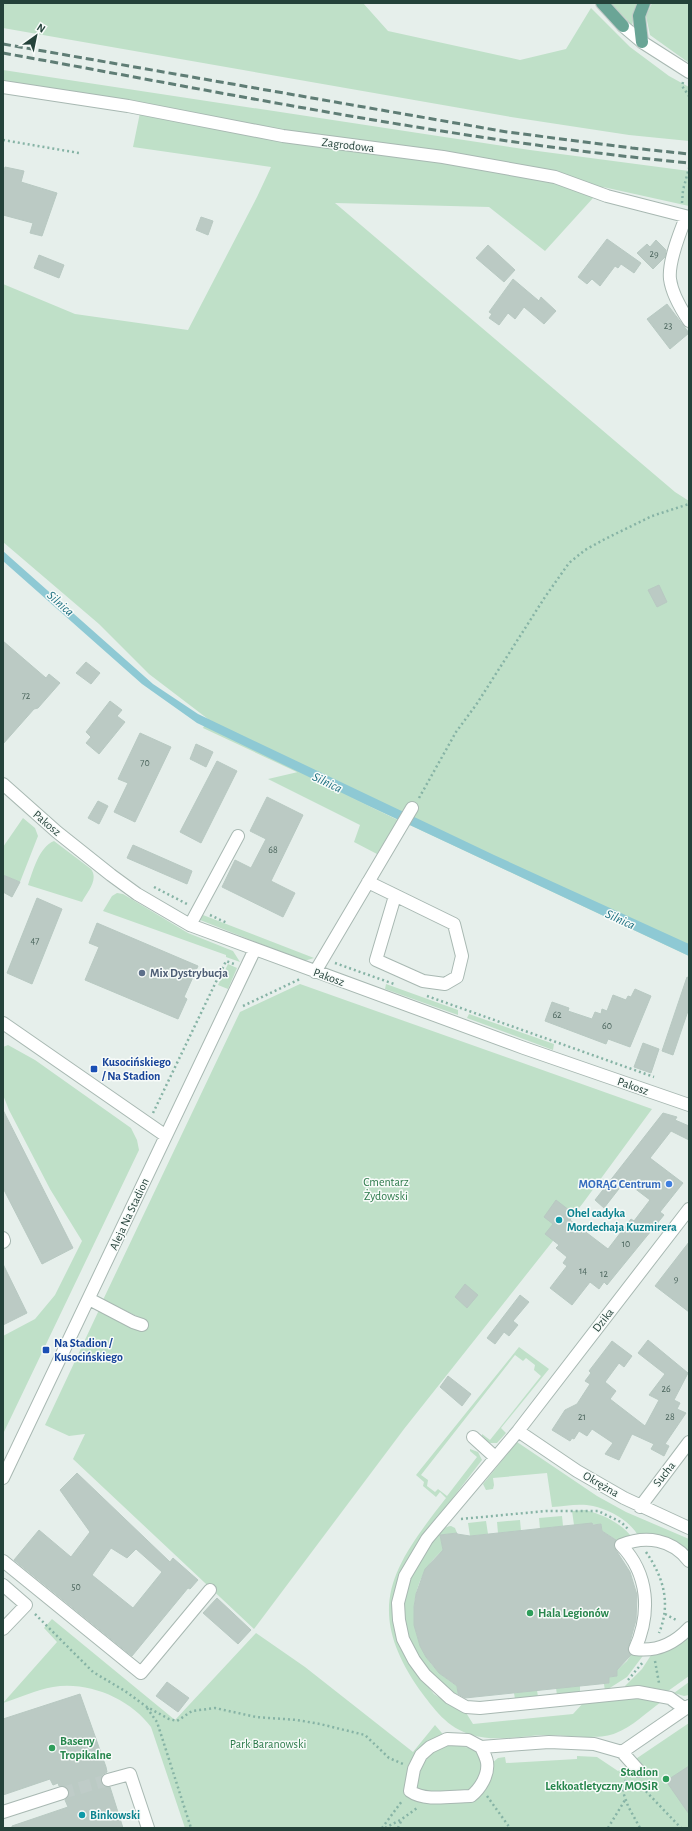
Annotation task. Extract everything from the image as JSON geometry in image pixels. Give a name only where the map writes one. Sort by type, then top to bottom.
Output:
[{"type":"main road","points":[[602,3],[624,26]]},
{"type":"main road","points":[[642,42],[640,16],[644,3]]},
{"type":"street","points":[[624,26],[642,42],[689,72]]},
{"type":"street","name":"Zagrodowa","points":[[3,87],[128,106],[283,136],[443,157],[555,177],[607,196],[686,216]]},
{"type":"street","points":[[686,216],[679,236],[670,275],[672,289],[689,321]]},
{"type":"street","name":"Pakosz","points":[[3,784],[57,832],[117,879],[153,904],[190,925],[255,949],[311,976],[689,1105]]},
{"type":"street","points":[[311,976],[412,808]]},
{"type":"street","points":[[190,925],[238,836]]},
{"type":"street","points":[[368,882],[454,924],[462,956],[457,977],[445,984],[423,980],[376,960],[395,896]]},
{"type":"street","name":"Aleja Na Stadion","points":[[3,1478],[255,949]]},
{"type":"street","points":[[3,1023],[166,1136]]},
{"type":"street","name":"Dzika","points":[[687,1707],[670,1698],[638,1692],[480,1708],[466,1707],[450,1698],[425,1675],[414,1660],[403,1639],[398,1603],[405,1576],[414,1558],[443,1520],[518,1431],[689,1209]]},
{"type":"street","points":[[3,1238],[3,1242]]},
{"type":"street","points":[[89,1299],[133,1322],[142,1325]]},
{"type":"street","name":"Okrężna","points":[[518,1431],[577,1471],[640,1507],[689,1528]]},
{"type":"street","points":[[474,1437],[495,1457]]},
{"type":"street","name":"Sucha","points":[[640,1507],[689,1442]]},
{"type":"street","points":[[689,1561],[676,1549],[662,1541],[648,1538],[638,1539],[621,1545],[637,1567],[646,1596],[645,1622],[635,1649],[652,1649],[673,1642],[689,1628]]},
{"type":"street","points":[[3,1561],[141,1673],[210,1590]]},
{"type":"street","points":[[3,1585],[26,1605],[3,1629]]},
{"type":"street","points":[[622,1752],[687,1707]]},
{"type":"street","points":[[481,1747],[487,1762],[485,1777],[471,1796],[427,1797],[417,1796],[410,1791],[414,1768],[421,1755],[430,1747],[446,1739],[468,1740],[481,1747],[549,1742],[594,1744],[622,1752],[636,1777]]},
{"type":"street","points":[[108,1780],[130,1774],[148,1828]]},
{"type":"street","points":[[3,1812],[62,1793]]},
{"type":"path","points":[[3,140],[79,153]]},
{"type":"path","points":[[686,216],[683,190],[689,168]]},
{"type":"path","points":[[412,808],[456,732],[476,705],[545,597],[569,563],[585,550],[605,539],[652,516],[689,504]]},
{"type":"path","points":[[153,1114],[226,961],[238,966]]},
{"type":"path","points":[[293,976],[300,978]]},
{"type":"path","points":[[243,1006],[300,978],[311,976]]},
{"type":"path","points":[[443,1520],[546,1511],[598,1511],[621,1522],[638,1539],[656,1567],[665,1598],[664,1619],[652,1649],[629,1678],[613,1694]]},
{"type":"path","points":[[26,1605],[93,1672],[125,1691],[147,1708],[169,1719],[177,1721],[192,1711],[215,1708],[256,1718],[297,1720],[320,1724],[365,1735],[389,1758],[414,1768]]},
{"type":"path","points":[[652,1649],[661,1696]]},
{"type":"path","points":[[147,1708],[158,1722],[191,1828]]},
{"type":"path","points":[[640,1828],[623,1792],[627,1772],[636,1777],[681,1828]]},
{"type":"path","points":[[479,1787],[510,1828]]},
{"type":"path","points":[[383,1828],[402,1819],[419,1806],[427,1797]]},
{"type":"path","points":[[608,1828],[626,1800]]},
{"type":"path","points":[[383,1828],[398,1807]]},
{"type":"path","points":[[398,1828],[402,1819]]},
{"type":"green space","points":[[3,3],[363,3],[388,31],[520,60],[566,49],[591,8],[630,47],[669,76],[689,87],[689,141],[629,135],[511,117],[3,28]]},
{"type":"green space","points":[[610,3],[637,3],[632,25]]},
{"type":"green space","points":[[652,3],[689,3],[689,63],[650,35],[646,16]]},
{"type":"green space","points":[[3,70],[530,150],[689,171],[689,206],[603,187],[545,251],[489,207],[335,203],[675,492],[689,501],[689,956],[203,728],[208,719],[149,674],[99,624],[3,542],[3,284],[75,314],[188,330],[271,167],[133,147],[142,103],[3,81]]},
{"type":"green space","points":[[298,772],[398,820],[377,854],[354,842],[360,825],[268,779]]},
{"type":"green space","points":[[23,818],[35,828],[38,836],[20,882],[3,875],[3,847]]},
{"type":"green space","points":[[54,841],[91,869],[93,873],[93,882],[82,902],[28,885],[40,854],[44,848]]},
{"type":"green space","points":[[117,893],[123,894],[188,933],[233,951],[240,962],[226,957],[226,955],[103,911],[112,896]]},
{"type":"green space","points":[[203,915],[314,958],[304,961],[200,920]]},
{"type":"green space","points":[[228,964],[237,968],[228,989],[218,985]]},
{"type":"green space","name":"Cmentarz Żydowski","points":[[300,984],[652,1109],[583,1203],[404,1429],[254,1629],[73,1459],[85,1434],[69,1436],[45,1425],[99,1310],[139,1330],[145,1320],[103,1300],[240,1012]]},
{"type":"green space","points":[[386,984],[458,1010],[458,1015],[385,989]]},
{"type":"green space","points":[[469,1014],[554,1044],[553,1050],[467,1018]]},
{"type":"green space","points":[[8,1045],[35,1060],[131,1128],[137,1140],[139,1150],[3,1434],[3,1336],[35,1319],[55,1295],[82,1241],[50,1189],[9,1110],[3,1095],[3,1047]]},
{"type":"green space","points":[[519,1347],[549,1369],[501,1428],[506,1433],[497,1443],[490,1443],[482,1438],[482,1434],[490,1440],[541,1376],[534,1370],[535,1365],[526,1358],[523,1361],[515,1355],[421,1475],[428,1480],[427,1486],[435,1492],[438,1489],[447,1496],[477,1457],[470,1451],[470,1449],[478,1452],[482,1460],[415,1547],[402,1572],[395,1599],[417,1673],[434,1694],[455,1708],[465,1711],[473,1724],[573,1714],[585,1701],[637,1696],[661,1702],[628,1727],[616,1733],[600,1737],[544,1735],[489,1738],[463,1732],[448,1723],[430,1704],[419,1689],[402,1660],[392,1635],[389,1611],[392,1589],[399,1567],[427,1522],[446,1498],[440,1492],[436,1497],[423,1486],[424,1482],[416,1475]]},
{"type":"green space","points":[[517,1442],[597,1496],[626,1512],[689,1539],[689,1561],[683,1554],[640,1539],[632,1527],[607,1510],[583,1505],[552,1507],[547,1473],[493,1478],[493,1489],[486,1490],[483,1484]]},
{"type":"green space","points":[[585,1510],[612,1520],[624,1529],[634,1540],[618,1541],[602,1531],[601,1524],[574,1525],[572,1511]]},
{"type":"green space","points":[[562,1516],[563,1526],[540,1529],[539,1518]]},
{"type":"green space","points":[[520,1520],[521,1531],[498,1533],[497,1522]]},
{"type":"green space","points":[[486,1521],[488,1534],[470,1536],[468,1523]]},
{"type":"green space","points":[[451,1526],[455,1528],[457,1533],[440,1535],[443,1550],[424,1572],[418,1586],[414,1614],[415,1629],[419,1643],[432,1665],[457,1686],[458,1699],[430,1675],[422,1666],[414,1652],[409,1638],[405,1623],[404,1607],[410,1577],[416,1563],[436,1535],[443,1529]]},
{"type":"green space","name":"Park Baranowski","points":[[52,1619],[175,1720],[256,1633],[305,1667],[413,1752],[435,1725],[447,1739],[457,1745],[477,1750],[491,1764],[498,1758],[505,1757],[506,1763],[577,1759],[577,1756],[597,1757],[618,1771],[689,1723],[689,1828],[185,1828],[151,1727],[132,1708],[108,1694],[81,1687],[67,1686],[47,1688],[3,1703],[57,1642],[44,1628]]},
{"type":"green space","points":[[689,1634],[689,1676],[668,1691],[648,1687],[626,1688],[625,1686],[642,1669],[655,1649]]},
{"type":"green space","points":[[635,1649],[648,1649],[627,1677],[605,1691],[604,1684],[609,1683],[609,1677],[617,1676],[617,1670],[627,1661]]},
{"type":"green space","points":[[689,1682],[689,1695],[684,1696],[674,1693]]},
{"type":"green space","points":[[580,1686],[580,1693],[557,1695],[556,1688]]},
{"type":"green space","points":[[537,1690],[538,1697],[515,1699],[514,1693]]},
{"type":"water","name":"Silnica","points":[[3,551],[153,684],[198,714],[494,855],[689,944],[689,956],[367,805],[197,723],[142,684],[3,561]]},
{"type":"building","points":[[5,167],[24,171],[21,182],[57,193],[42,236],[30,233],[33,223],[3,215],[3,176]]},
{"type":"building","points":[[201,217],[213,221],[208,235],[196,230]]},
{"type":"building","points":[[607,239],[641,263],[634,273],[621,264],[618,268],[615,266],[600,286],[592,279],[587,284],[578,277]]},
{"type":"building","points":[[656,240],[666,250],[665,257],[653,269],[637,253],[647,244],[650,247]]},
{"type":"building","points":[[488,245],[515,270],[504,282],[476,258]]},
{"type":"building","points":[[39,255],[64,265],[59,278],[34,268]]},
{"type":"building","points":[[513,279],[539,301],[541,297],[556,311],[544,324],[524,307],[515,319],[508,313],[499,325],[489,318],[492,314],[489,312]]},
{"type":"building","points":[[667,304],[689,333],[670,349],[647,319]]},
{"type":"building","points":[[659,585],[667,602],[657,607],[648,590]]},
{"type":"building","points":[[3,641],[46,678],[49,674],[60,683],[38,708],[34,709],[3,744]]},
{"type":"building","points":[[86,662],[100,673],[91,684],[76,673]]},
{"type":"building","points":[[110,701],[122,710],[117,716],[125,722],[99,754],[86,743],[91,737],[86,732]]},
{"type":"building","points":[[140,733],[171,747],[135,822],[114,812],[128,783],[118,779]]},
{"type":"building","points":[[196,744],[213,752],[206,767],[190,759]]},
{"type":"building","points":[[217,761],[237,771],[201,843],[180,832]]},
{"type":"building","points":[[267,797],[303,815],[271,881],[295,893],[283,917],[222,887],[235,860],[251,868],[266,839],[250,831]]},
{"type":"building","points":[[98,801],[108,806],[99,824],[88,818]]},
{"type":"building","points":[[133,845],[192,871],[187,884],[127,858]]},
{"type":"building","points":[[3,875],[20,882],[12,897],[3,892]]},
{"type":"building","points":[[37,898],[62,909],[32,984],[7,973]]},
{"type":"building","name":"Mix Dystrybucja","points":[[97,923],[198,966],[184,997],[187,999],[178,1019],[85,980],[99,947],[89,943]]},
{"type":"building","points":[[687,977],[689,978],[689,1008],[673,1055],[662,1051]]},
{"type":"building","points":[[635,989],[651,996],[630,1047],[608,1039],[606,1044],[545,1021],[552,1002],[569,1008],[568,1011],[592,1019],[595,1012],[601,1014],[602,1009],[607,1011],[613,995],[626,1000],[628,996],[631,997]]},
{"type":"building","points":[[643,1043],[659,1049],[651,1073],[634,1067]]},
{"type":"building","points":[[3,1110],[73,1248],[42,1264],[3,1188]]},
{"type":"building","points":[[663,1113],[677,1117],[675,1120],[689,1126],[689,1140],[671,1131],[650,1158],[683,1183],[660,1212],[664,1215],[607,1285],[604,1282],[599,1289],[590,1282],[572,1305],[550,1288],[567,1266],[563,1263],[567,1257],[556,1248],[559,1245],[545,1234],[553,1224],[544,1217],[556,1200],[574,1214],[570,1220],[608,1249],[631,1219],[634,1221],[650,1200],[625,1181],[604,1208],[595,1200]]},
{"type":"building","points":[[689,1242],[689,1312],[655,1286]]},
{"type":"building","points":[[3,1264],[27,1313],[3,1325]]},
{"type":"building","points":[[465,1284],[478,1295],[467,1308],[455,1297]]},
{"type":"building","points":[[520,1295],[529,1302],[513,1321],[518,1325],[509,1336],[504,1332],[495,1344],[487,1338]]},
{"type":"building","points":[[648,1340],[688,1373],[674,1400],[680,1403],[677,1409],[686,1413],[665,1444],[669,1446],[664,1456],[651,1449],[654,1444],[632,1434],[619,1460],[605,1454],[613,1443],[592,1429],[587,1436],[579,1431],[574,1439],[572,1438],[570,1441],[552,1430],[565,1410],[577,1404],[590,1384],[585,1381],[591,1373],[589,1371],[612,1341],[632,1356],[624,1367],[619,1363],[605,1382],[616,1391],[610,1399],[645,1426],[659,1400],[649,1395],[665,1374],[638,1353]]},
{"type":"building","points":[[448,1376],[471,1394],[462,1406],[440,1387]]},
{"type":"building","points":[[77,1473],[170,1562],[173,1558],[198,1580],[190,1589],[188,1588],[132,1656],[14,1560],[39,1530],[71,1557],[90,1532],[60,1490]],"holes":[[[111,1548],[127,1558],[136,1549],[162,1572],[133,1608],[92,1575]]]},
{"type":"building","name":"Hala Legionów","points":[[592,1523],[593,1525],[601,1524],[602,1531],[616,1540],[614,1547],[630,1572],[637,1595],[636,1620],[628,1649],[631,1655],[617,1670],[617,1676],[609,1677],[609,1683],[465,1698],[458,1694],[457,1686],[439,1673],[426,1657],[420,1646],[414,1625],[416,1594],[425,1569],[443,1550],[440,1535],[457,1533],[470,1536]]},
{"type":"building","points":[[217,1598],[251,1630],[238,1644],[203,1613]]},
{"type":"building","points":[[167,1682],[189,1698],[178,1712],[156,1696]]},
{"type":"building","name":"Baseny Tropikalne","points":[[80,1694],[106,1767],[107,1772],[102,1775],[101,1782],[106,1787],[110,1787],[123,1828],[12,1828],[12,1826],[68,1807],[65,1800],[69,1795],[69,1791],[67,1787],[59,1786],[58,1783],[53,1785],[50,1779],[3,1795],[3,1719]]},
{"type":"building","points":[[689,1766],[689,1814],[666,1781]]},
{"type":"tunnel","points":[[62,1793],[108,1780]]},
{"type":"railway","points":[[3,44],[507,132],[689,154]]},
{"type":"railway","points":[[3,53],[260,100],[431,129],[603,154],[689,163]]},
{"type":"place","name":"Mix Dystrybucja","points":[[142,973]]},
{"type":"place","name":"Kusocińskiego / Na Stadion","points":[[94,1069]]},
{"type":"place","name":"MORĄG Centrum","points":[[669,1184]]},
{"type":"place","name":"Ohel cadyka Mordechaja Kuzmirera","points":[[559,1220]]},
{"type":"place","name":"Na Stadion / Kusocińskiego","points":[[46,1350]]},
{"type":"place","name":"Hala Legionów","points":[[530,1613]]},
{"type":"place","name":"Baseny Tropikalne","points":[[52,1748]]},
{"type":"place","name":"Stadion Lekkoatletyczny MOSiR","points":[[666,1779]]},
{"type":"place","name":"Binkowski","points":[[82,1815]]}]
